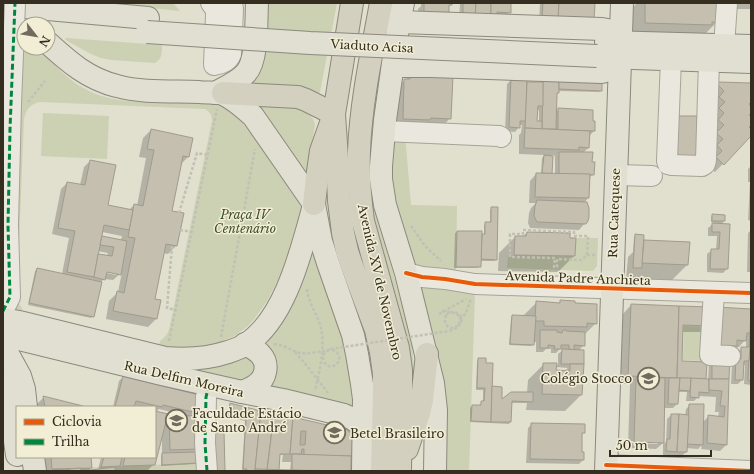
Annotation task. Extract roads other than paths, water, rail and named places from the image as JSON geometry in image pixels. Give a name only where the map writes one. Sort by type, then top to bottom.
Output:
[{"type":"highway","name":"Avenida XV de Novembro","points":[[352,3],[334,114],[338,160],[339,201],[343,233],[351,263],[376,330],[383,363],[386,469]]},
{"type":"highway","name":"Avenida XV de Novembro","points":[[381,3],[370,60],[363,108],[359,151],[359,177],[363,221],[398,348],[401,370],[401,394],[386,469]]},
{"type":"highway","points":[[218,98],[298,97],[334,114],[321,151],[314,204]]},
{"type":"highway","points":[[386,469],[419,412],[422,400],[427,354]]},
{"type":"main road","points":[[218,98],[250,68],[254,55],[257,3]]},
{"type":"main road","name":"Rua Catequese","points":[[606,468],[622,3]]},
{"type":"main road","points":[[401,13],[432,24],[602,29],[608,30],[620,50],[671,59],[751,62]]},
{"type":"main road","name":"Avenida XV de Novembro","points":[[401,13],[384,126],[381,166],[383,194],[406,273],[433,383],[436,410],[435,471]]},
{"type":"main road","name":"Viaduto Acisa","points":[[12,14],[147,25],[310,44],[620,50]]},
{"type":"main road","points":[[431,66],[424,56],[422,45],[425,33],[432,24]]},
{"type":"main road","points":[[620,50],[751,46]]},
{"type":"main road","points":[[393,66],[602,72],[609,70],[620,50]]},
{"type":"main road","points":[[56,51],[74,66],[99,80],[116,86],[135,90],[218,98],[240,105],[253,116],[314,204],[321,240],[358,354],[363,391],[364,426],[386,469]]},
{"type":"main road","name":"Rua Delfim Moreira","points":[[3,319],[165,358],[204,358],[226,352],[245,344],[257,335],[279,305],[286,293],[294,273],[314,204]]},
{"type":"main road","name":"Rua Delfim Moreira","points":[[3,335],[209,385],[283,400],[344,415],[364,426]]},
{"type":"main road","points":[[242,392],[253,388],[260,382],[266,368],[262,356],[245,344]]},
{"type":"main road","points":[[3,345],[11,379],[8,393],[16,445]]},
{"type":"main road","points":[[11,379],[22,368],[29,357],[45,345]]},
{"type":"main road","points":[[11,379],[24,389],[26,406]]},
{"type":"main road","points":[[18,458],[19,471]]},
{"type":"main road","points":[[23,458],[35,471]]},
{"type":"street","points":[[211,3],[216,10],[214,65],[225,62],[231,54],[232,3]]},
{"type":"street","points":[[724,46],[727,3]]},
{"type":"street","points":[[3,311],[10,297],[8,225],[12,14]]},
{"type":"street","points":[[671,59],[667,161],[668,164],[672,165],[702,166],[705,164],[709,61]]},
{"type":"street","points":[[384,126],[499,136],[501,130]]},
{"type":"street","points":[[616,175],[652,176]]},
{"type":"street","name":"Avenida Padre Anchieta","points":[[406,273],[422,277],[475,284],[751,293]]},
{"type":"street","points":[[714,292],[710,355],[730,356]]},
{"type":"street","points":[[207,471],[205,443],[206,397],[209,385]]},
{"type":"street","points":[[606,468],[751,471]]},
{"type":"place","name":"Colégio Stocco","points":[[648,378]]},
{"type":"place","name":"Faculdade Estácio de Santo André","points":[[176,420]]},
{"type":"place","name":"Betel Brasileiro","points":[[335,433]]},
{"type":"park label","name":"Praça IV Centenário","points":[[245,221]]}]
